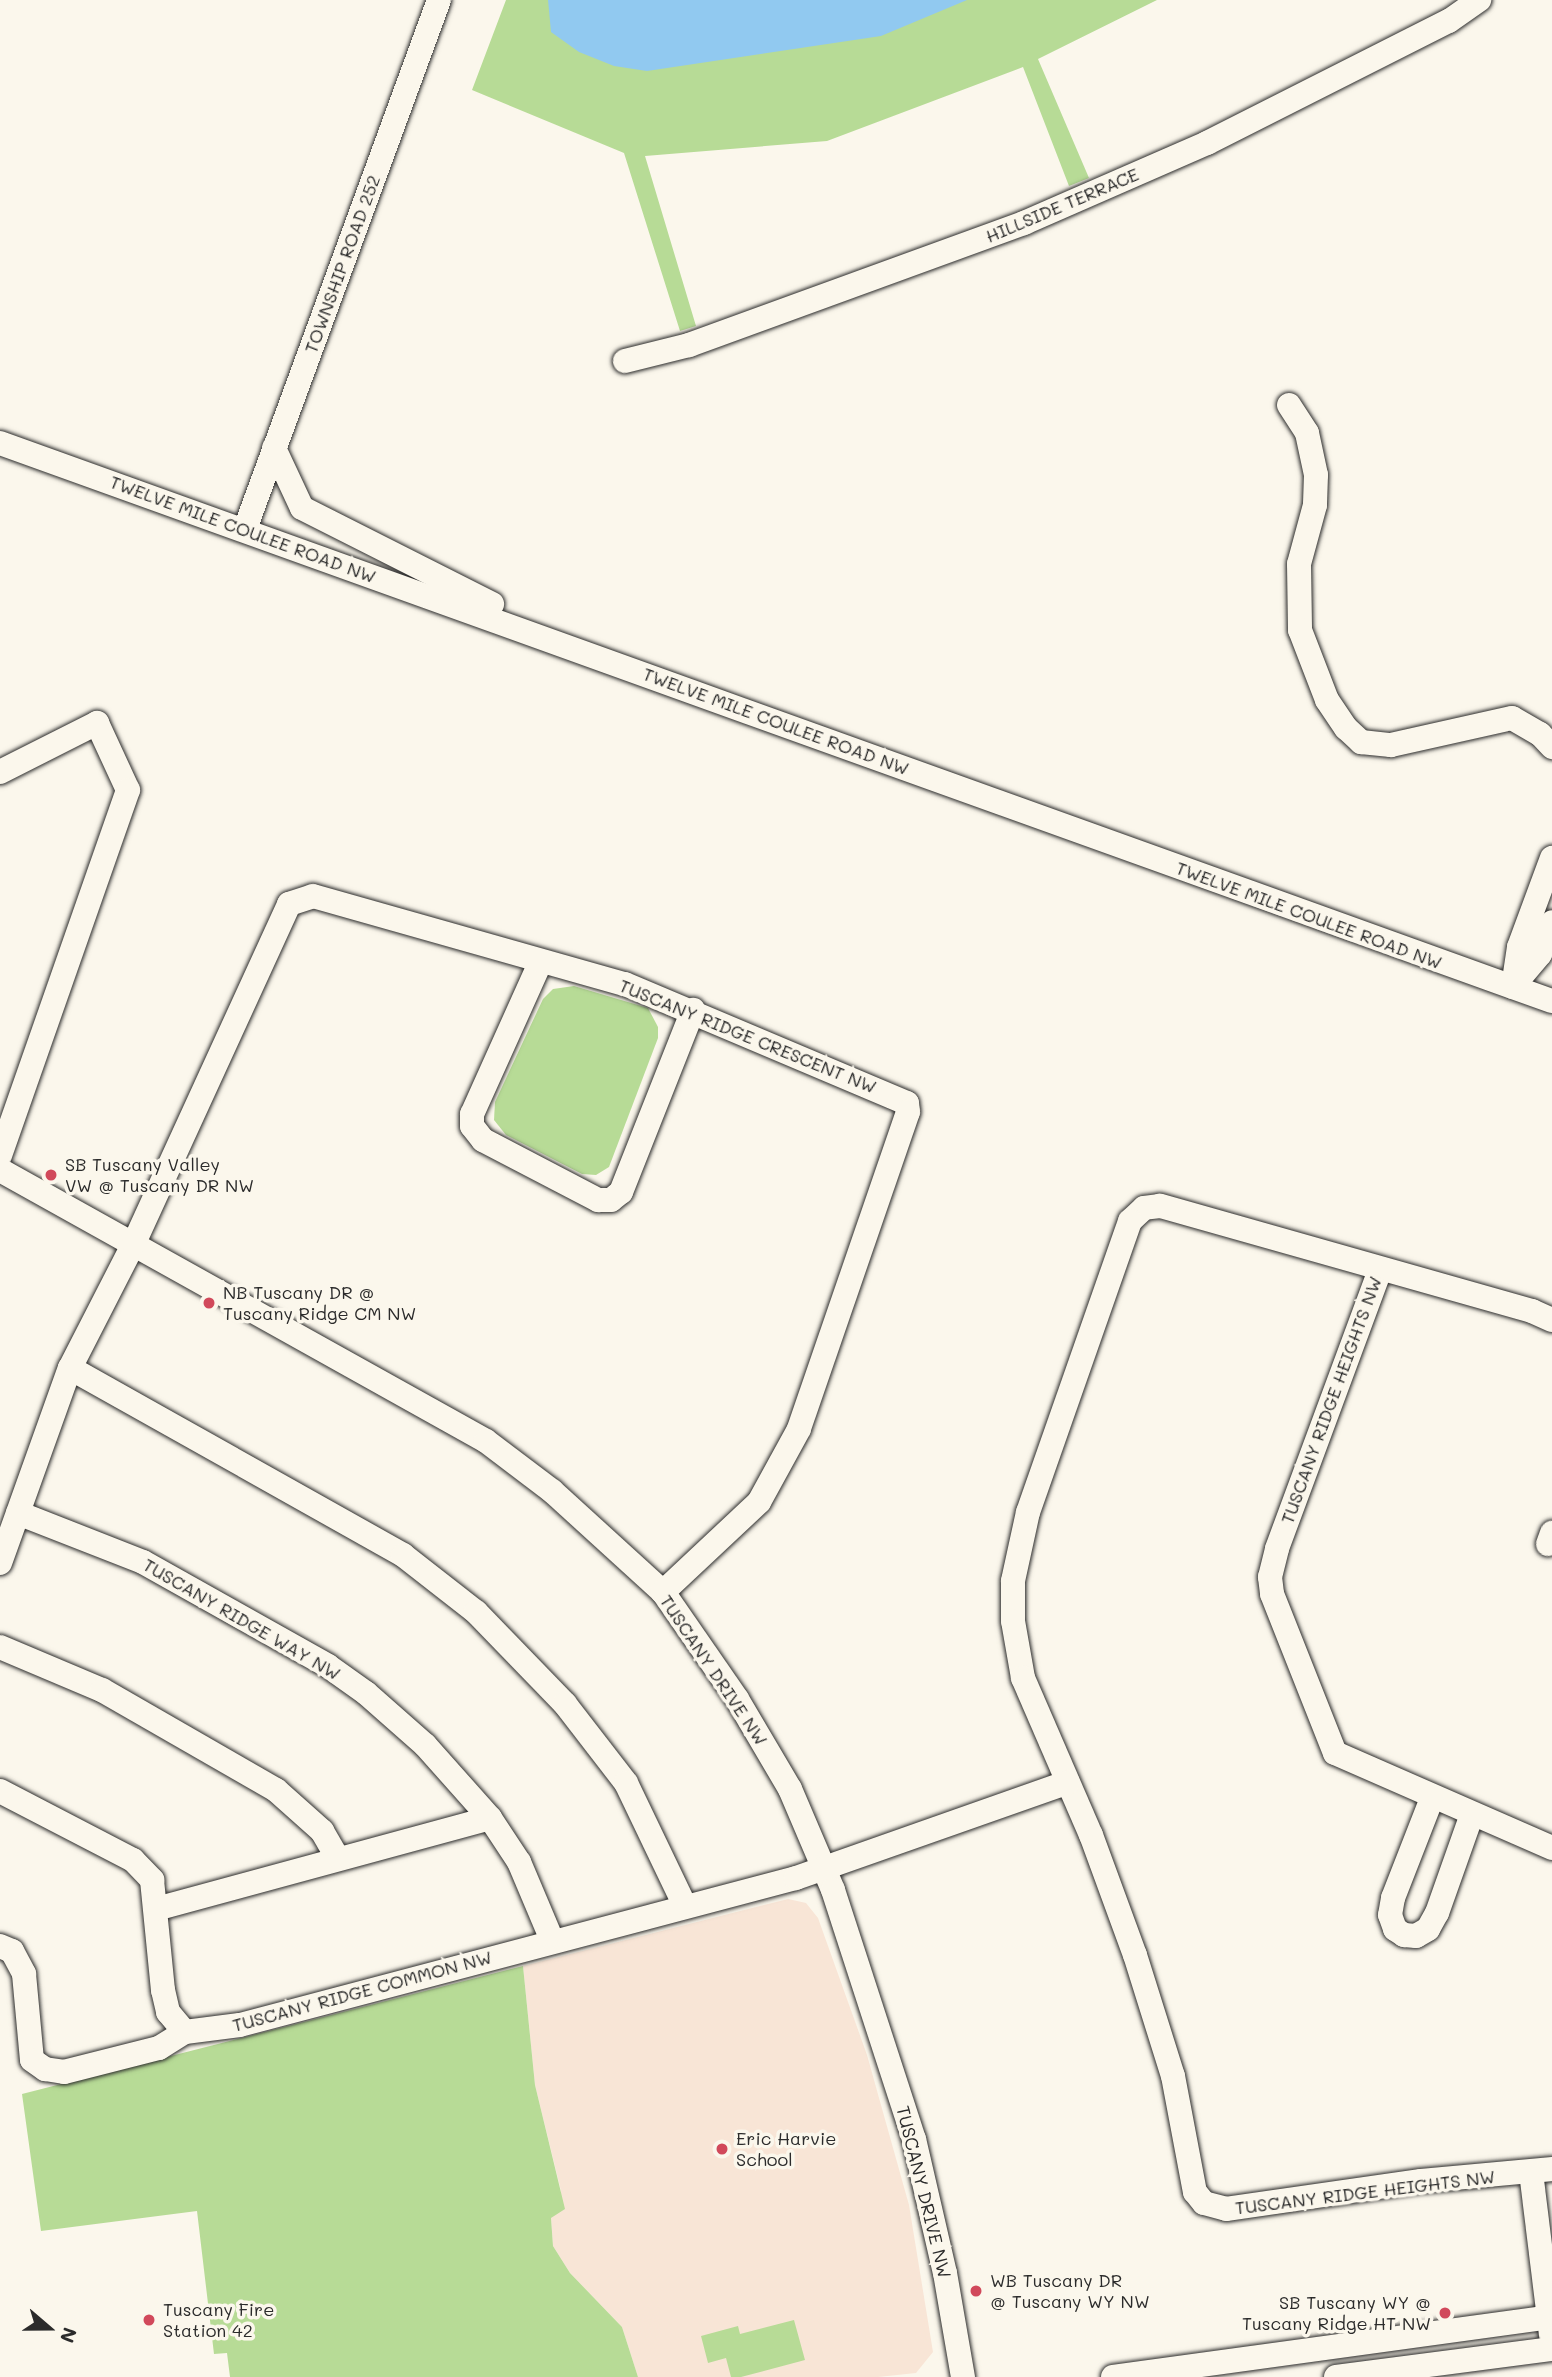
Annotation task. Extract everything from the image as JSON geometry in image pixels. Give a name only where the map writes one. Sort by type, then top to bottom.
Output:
[{"type":"street","name":"TOWNSHIP ROAD 252","points":[[245,529],[439,0]]},
{"type":"street","name":"HILLSIDE TERRACE","points":[[625,361],[690,345],[1024,223],[1207,143],[1449,21],[1479,0]]},
{"type":"street","points":[[1289,405],[1307,433],[1316,475],[1315,505],[1299,565],[1300,630],[1327,700],[1346,728],[1361,742],[1391,745],[1512,718],[1540,734],[1552,747]]},
{"type":"street","name":"TWELVE MILE COULEE ROAD NW","points":[[0,443],[583,650],[1552,1001]]},
{"type":"street","points":[[274,448],[302,508],[583,650]]},
{"type":"street","points":[[0,772],[97,723],[128,790],[0,1155]]},
{"type":"street","points":[[1513,987],[1519,947],[1552,858]]},
{"type":"street","name":"TUSCANY RIDGE CRESCENT NW","points":[[134,1243],[289,904],[313,897],[625,984],[693,1010],[899,1098],[908,1112],[799,1429],[759,1502],[663,1592]]},
{"type":"street","points":[[1513,987],[1540,954],[1552,922]]},
{"type":"street","points":[[540,962],[472,1114],[472,1126],[483,1140],[598,1200],[611,1200],[621,1192],[693,1010]]},
{"type":"street","name":"TUSCANY DRIVE NW","points":[[0,1170],[486,1441],[552,1491],[663,1592],[737,1699],[790,1788],[824,1869],[885,2040],[914,2139],[945,2273],[963,2377]]},
{"type":"street","name":"TUSCANY RIDGE HEIGHTS NW","points":[[1541,2171],[1421,2181],[1226,2209],[1204,2203],[1195,2192],[1173,2076],[1143,1978],[1068,1782],[1023,1678],[1013,1622],[1013,1581],[1028,1512],[1130,1221],[1143,1208],[1160,1206],[1380,1270],[1270,1577],[1290,1647],[1335,1753],[1432,1798],[1552,1848]]},
{"type":"street","points":[[0,1563],[70,1368],[134,1243]]},
{"type":"street","points":[[1380,1270],[1532,1311],[1552,1320]]},
{"type":"street","points":[[70,1368],[404,1556],[476,1612],[565,1704],[626,1783],[684,1904]]},
{"type":"street","name":"TUSCANY RIDGE WAY NW","points":[[18,1513],[143,1562],[328,1666],[425,1745],[490,1818],[519,1862],[552,1940]]},
{"type":"street","points":[[0,1647],[102,1690],[276,1790],[322,1831],[337,1857]]},
{"type":"street","points":[[824,1869],[1068,1782]]},
{"type":"street","points":[[0,1791],[133,1860],[152,1880],[163,1990],[168,2012],[185,2032],[159,2048],[64,2072],[45,2069],[32,2060],[24,1975],[12,1951],[0,1946]]},
{"type":"street","points":[[1432,1798],[1392,1906],[1395,1928],[1404,1935],[1416,1936],[1433,1921],[1472,1814]]},
{"type":"street","points":[[156,1909],[337,1857],[490,1818]]},
{"type":"street","name":"TUSCANY RIDGE COMMON NW","points":[[185,2032],[240,2025],[684,1904],[824,1869]]},
{"type":"street","points":[[1336,2377],[1552,2346],[1541,2171]]},
{"type":"street","points":[[1113,2377],[1550,2317]]},
{"type":"shaded area","name":"Eric Harvie School","points":[[788,1899],[806,1903],[818,1918],[867,2055],[909,2205],[933,2352],[916,2373],[878,2377],[638,2377],[622,2327],[570,2273],[553,2246],[551,2218],[558,2212],[561,2191],[535,2085],[523,1966]]},
{"type":"green space","points":[[506,0],[1157,0],[1038,59],[1089,178],[1069,186],[1023,67],[827,141],[645,156],[696,326],[680,331],[624,153],[472,90]]},
{"type":"green space","points":[[574,986],[648,1008],[658,1027],[658,1038],[609,1167],[596,1175],[582,1174],[506,1135],[494,1120],[495,1102],[543,999],[553,989]]},
{"type":"green space","points":[[523,1966],[535,2085],[565,2209],[551,2218],[553,2246],[570,2273],[622,2327],[638,2377],[230,2377],[227,2353],[214,2354],[197,2211],[41,2231],[22,2094]]},
{"type":"green space","points":[[794,2320],[805,2360],[741,2377],[731,2377],[726,2358],[708,2363],[701,2336],[738,2326],[740,2334]]},
{"type":"water","points":[[548,0],[967,0],[881,36],[647,71],[614,66],[579,52],[551,32]]},
{"type":"place","name":"SB Tuscany Valley VW @ Tuscany DR NW","points":[[51,1175]]},
{"type":"place","name":"NB Tuscany DR @ Tuscany Ridge CM NW","points":[[209,1303]]},
{"type":"place","name":"Eric Harvie School","points":[[722,2149]]},
{"type":"place","name":"WB Tuscany DR @ Tuscany WY NW","points":[[976,2291]]},
{"type":"place","name":"SB Tuscany WY @ Tuscany Ridge HT NW","points":[[1445,2313]]},
{"type":"place","name":"Tuscany Fire Station 42","points":[[149,2320]]}]
